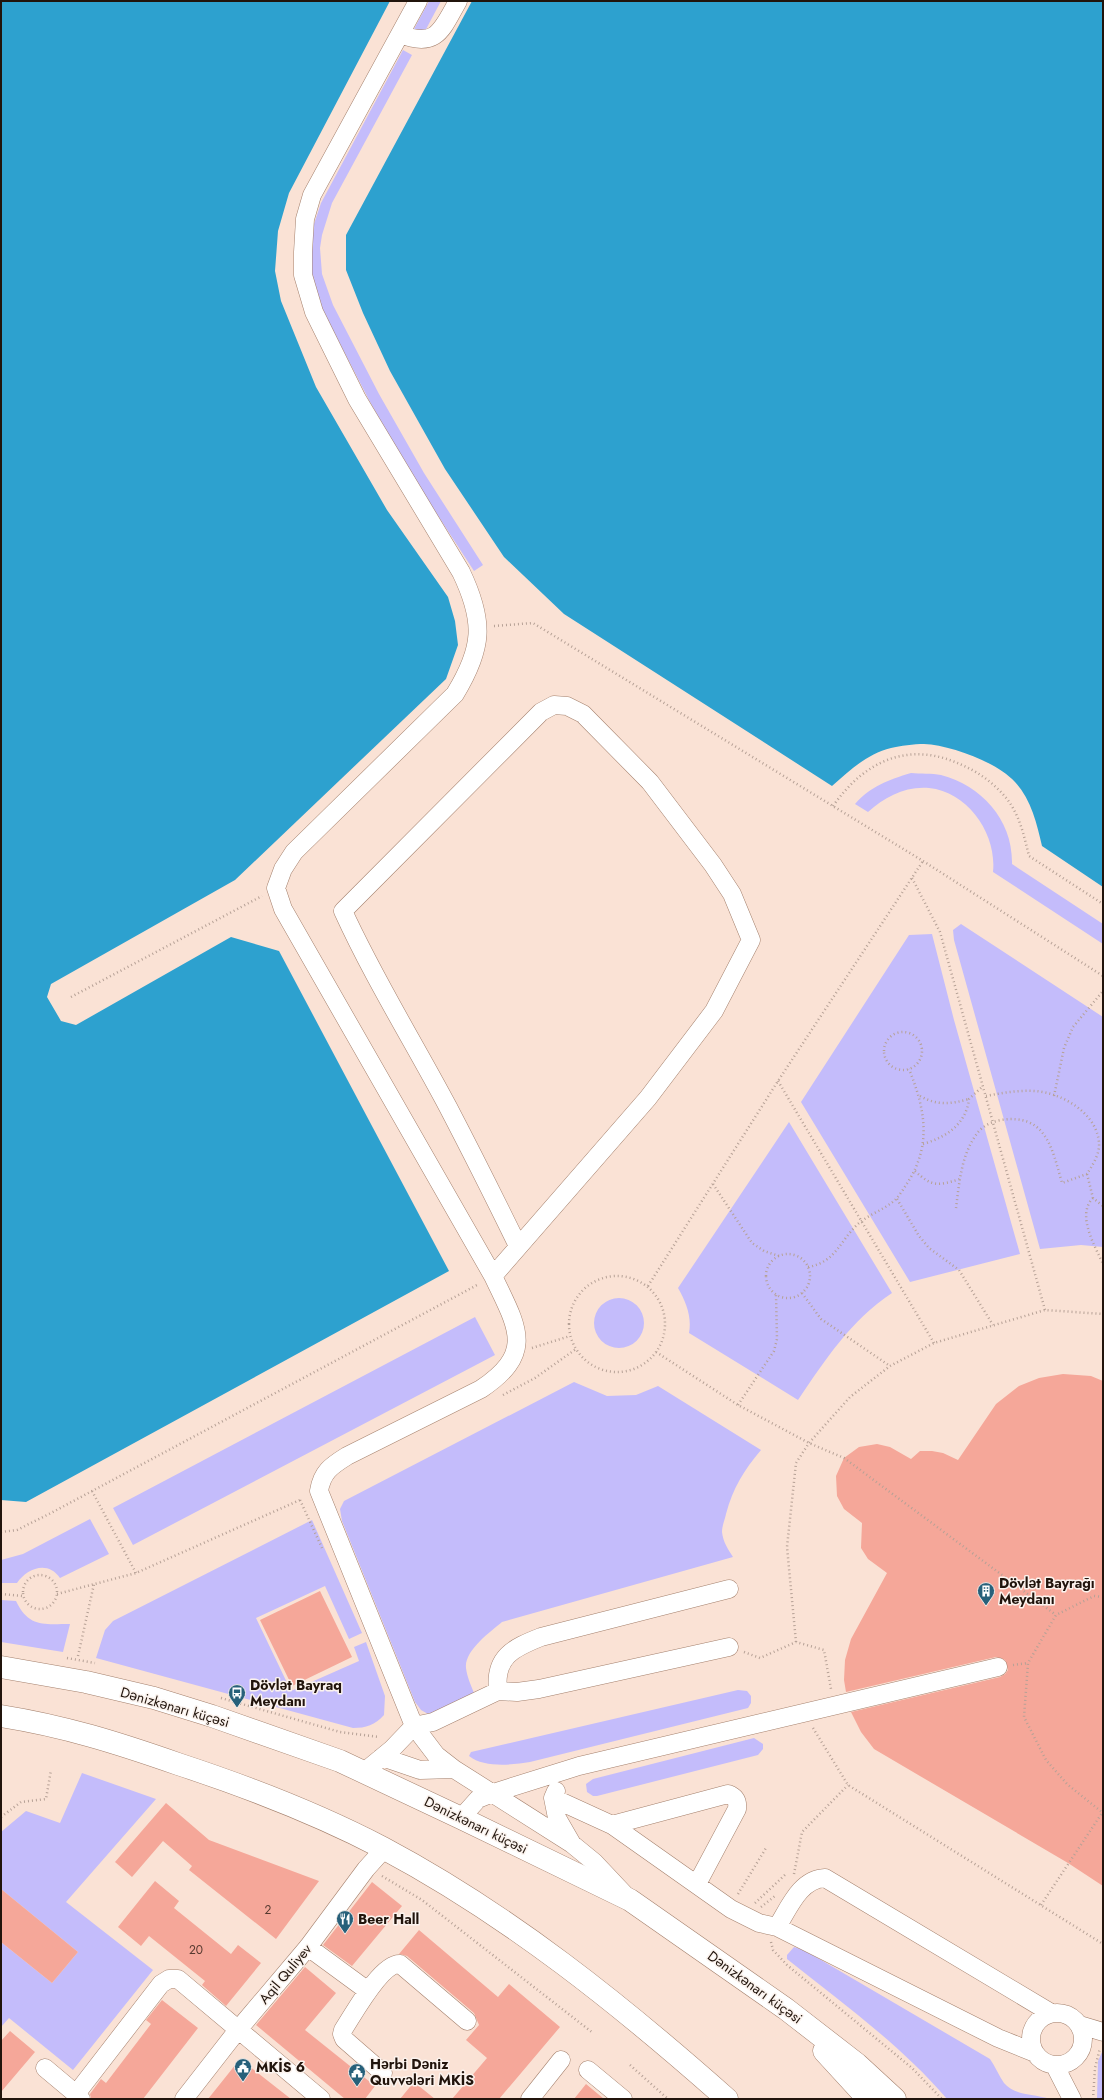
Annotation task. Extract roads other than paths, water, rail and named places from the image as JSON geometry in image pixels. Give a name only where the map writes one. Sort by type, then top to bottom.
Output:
[{"type":"highway","name":"Dənizkənarı küçəsi","points":[[1,1667],[86,1682],[154,1698],[279,1739],[364,1772],[461,1818],[630,1900],[786,2009],[858,2064],[895,2099]]},
{"type":"highway","points":[[1,1716],[74,1730],[212,1775],[331,1823],[384,1849],[505,1923],[569,1968],[686,2062],[736,2099]]},
{"type":"highway","points":[[786,2009],[868,2099]]},
{"type":"highway","points":[[686,2062],[727,2099]]},
{"type":"street","points":[[418,1],[312,195],[305,219],[303,275],[314,312],[357,399],[461,572],[472,594],[477,627],[476,651],[470,669],[454,694],[294,852],[283,869],[276,888],[283,908],[493,1276],[516,1329],[518,1347],[510,1364],[498,1378],[481,1389],[347,1456],[332,1466],[321,1478],[319,1491],[414,1726],[436,1755],[454,1769],[572,1844],[594,1862],[630,1900]]},
{"type":"street","points":[[400,34],[422,41],[432,38],[440,32],[458,1]]},
{"type":"street","points":[[493,1276],[587,1170],[648,1098],[714,1011],[751,940],[732,894],[713,865],[650,782],[583,714],[566,706],[554,705],[541,712],[343,911],[359,948],[447,1106],[518,1246]]},
{"type":"street","points":[[498,1690],[496,1677],[506,1654],[516,1647],[541,1637],[729,1589]]},
{"type":"street","points":[[364,1772],[392,1749],[414,1726],[433,1722],[498,1690],[517,1692],[539,1689],[729,1647]]},
{"type":"street","points":[[461,1818],[478,1799],[579,1766],[998,1667]]},
{"type":"street","points":[[382,1757],[420,1770],[437,1771],[454,1769]]},
{"type":"street","points":[[572,1844],[557,1818],[553,1798],[558,1785],[579,1766]]},
{"type":"street","points":[[612,1825],[728,1794],[735,1798],[738,1802],[737,1808],[697,1884]]},
{"type":"street","points":[[553,1798],[612,1825],[731,1909],[759,1923],[777,1927],[998,2038],[1035,2053],[1047,2064],[1055,2066],[1071,2062],[1082,2049],[1084,2041],[1080,2025]]},
{"type":"street","name":"Aqil Quliyev","points":[[184,2099],[237,2030],[308,1947],[366,1869],[384,1849]]},
{"type":"street","points":[[777,1927],[799,1892],[814,1878],[825,1878],[1051,2013],[1067,2014],[1080,2025],[1103,2032]]},
{"type":"street","points":[[308,1947],[368,1991]]},
{"type":"street","points":[[383,2073],[344,2039],[342,2034],[343,2030],[368,1991],[390,1966],[400,1964],[467,2021]]},
{"type":"street","points":[[45,2068],[78,2097],[162,1984],[169,1979],[178,1979],[321,2099]]},
{"type":"street","points":[[1035,2053],[1030,2037],[1032,2029],[1037,2022],[1051,2013]]},
{"type":"street","points":[[530,2099],[561,2060]]},
{"type":"street","points":[[1055,2066],[1072,2099]]},
{"type":"street","points":[[588,2070],[623,2099]]},
{"type":"water","points":[[1,1],[390,1],[289,193],[278,231],[275,271],[281,301],[316,387],[387,510],[448,597],[455,621],[458,645],[446,679],[235,880],[51,984],[47,997],[61,1021],[76,1025],[231,937],[279,951],[449,1271],[26,1502],[1,1500]]},
{"type":"water","points":[[472,1],[1103,1],[1103,887],[1042,846],[1029,804],[1021,789],[1007,775],[985,761],[959,751],[935,745],[924,744],[891,748],[874,754],[859,763],[832,786],[564,614],[504,557],[445,469],[390,371],[363,313],[346,270],[346,235]]},
{"type":"place","name":"Dövlət Bayrağı Meydanı","points":[[986,1606]]},
{"type":"place","name":"Dövlət Bayraq Meydanı","points":[[237,1708]]},
{"type":"place","name":"Beer Hall","points":[[345,1934]]},
{"type":"place","name":"MKİS 6","points":[[243,2082]]},
{"type":"place","name":"Hərbi Dəniz Quvvələri MKİS","points":[[357,2087]]}]
